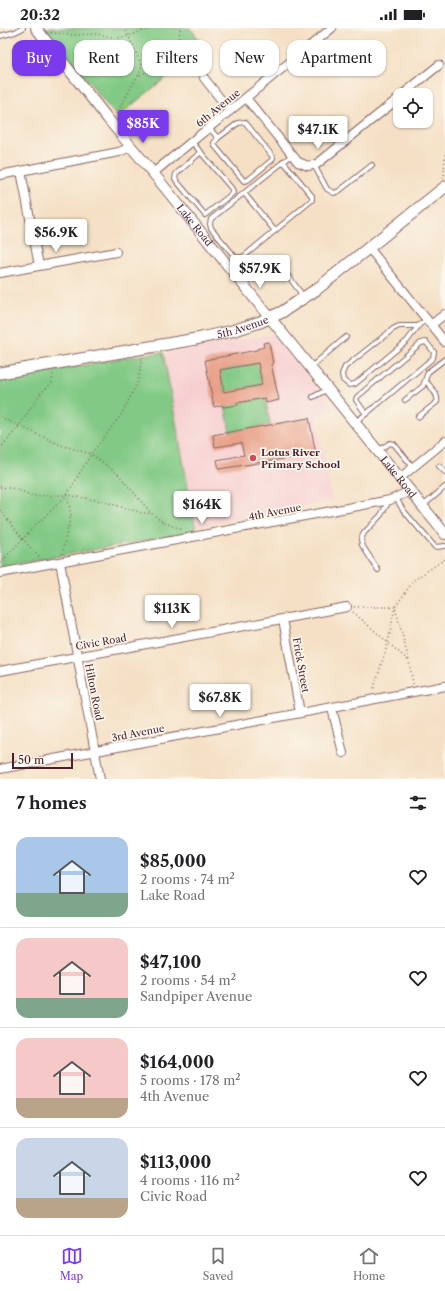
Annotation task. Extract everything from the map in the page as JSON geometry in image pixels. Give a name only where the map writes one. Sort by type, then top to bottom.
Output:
[{"type":"main road","name":"5th Avenue","points":[[0,373],[232,331],[271,318],[304,298],[369,248],[445,183]]},
{"type":"street","name":"Lake Road","points":[[36,28],[130,147],[153,173],[233,274],[271,318],[445,534]]},
{"type":"street","name":"6th Avenue","points":[[153,173],[332,28]]},
{"type":"street","points":[[411,88],[439,65]]},
{"type":"street","points":[[204,78],[230,111]]},
{"type":"street","points":[[246,98],[301,164],[308,166],[314,166],[393,102]]},
{"type":"street","points":[[0,175],[119,152],[130,147]]},
{"type":"street","points":[[22,171],[39,266]]},
{"type":"street","points":[[369,248],[445,342]]},
{"type":"street","points":[[0,273],[116,252]]},
{"type":"street","points":[[429,322],[445,314]]},
{"type":"street","points":[[400,478],[445,441]]},
{"type":"street","name":"4th Avenue","points":[[0,573],[393,499],[410,491]]},
{"type":"street","name":"Hilton Road","points":[[60,562],[100,779]]},
{"type":"street","name":"Civic Road","points":[[0,671],[348,607]]},
{"type":"street","name":"Frick Street","points":[[283,619],[300,713]]},
{"type":"street","name":"3rd Avenue","points":[[0,769],[445,686]]},
{"type":"street","points":[[332,708],[343,754]]},
{"type":"lane","points":[[0,36],[23,28]]},
{"type":"lane","points":[[240,121],[245,122],[273,157],[272,160],[248,180],[244,181],[215,146],[214,143],[218,138],[240,121]]},
{"type":"lane","points":[[209,128],[218,138]]},
{"type":"lane","points":[[192,142],[201,152],[233,190],[232,194],[205,215],[175,179],[176,174],[201,152]]},
{"type":"lane","points":[[283,161],[311,195],[312,198],[310,202],[241,258],[234,257],[211,228],[211,219],[244,193],[283,161],[292,154]]},
{"type":"lane","points":[[314,166],[327,189],[334,193],[339,191],[372,165]]},
{"type":"lane","points":[[244,193],[275,231]]},
{"type":"lane","points":[[283,269],[304,298]]},
{"type":"lane","points":[[418,326],[407,341],[355,384],[350,385],[343,380],[342,374],[345,367],[393,329],[399,326],[418,326],[429,322]]},
{"type":"lane","points":[[310,367],[346,337]]},
{"type":"lane","points":[[355,423],[366,414],[433,358],[434,352],[428,343],[426,342],[421,344],[357,397],[356,400],[366,414]]},
{"type":"lane","points":[[405,400],[423,386],[430,370],[445,359]]},
{"type":"lane","points":[[418,416],[438,400],[437,396],[426,381]]},
{"type":"lane","points":[[313,397],[328,389]]},
{"type":"lane","points":[[378,451],[385,445],[390,443],[394,444],[413,467]]},
{"type":"lane","points":[[439,466],[445,472]]},
{"type":"lane","points":[[423,506],[445,487]]},
{"type":"lane","points":[[378,570],[362,545],[362,539],[364,533],[381,515],[393,499],[435,547],[445,546]]},
{"type":"path","points":[[113,115],[116,114],[142,70],[141,64],[125,28]]},
{"type":"path","points":[[48,34],[97,34],[117,38],[151,28]]},
{"type":"path","points":[[140,75],[160,66],[179,38],[180,28]]},
{"type":"path","points":[[445,153],[445,183]]},
{"type":"path","points":[[0,563],[67,495],[91,454],[122,414],[138,381],[144,347]]},
{"type":"path","points":[[0,449],[20,426],[40,394],[52,383],[54,374],[51,364]]},
{"type":"path","points":[[0,417],[62,445],[91,454],[118,474],[151,513],[163,522],[185,530]]},
{"type":"path","points":[[0,487],[16,489],[33,496],[67,495],[102,501],[142,513],[151,513]]},
{"type":"path","points":[[60,562],[70,514],[67,495]]},
{"type":"path","points":[[0,510],[23,540],[46,564]]},
{"type":"path","points":[[370,701],[388,643],[395,607],[414,580],[445,559]]},
{"type":"path","points":[[348,607],[395,607]]},
{"type":"path","points":[[348,607],[409,661]]},
{"type":"path","points":[[395,607],[409,661],[414,692]]},
{"type":"shaded area","name":"Lotus River Primary School","points":[[273,334],[335,410],[316,415],[332,501],[195,527],[163,354]]},
{"type":"green space","points":[[46,28],[190,28],[200,40],[142,40],[142,76],[168,76],[117,117],[84,76],[134,76],[134,40],[74,40],[74,64],[66,54],[66,40],[54,40]]},
{"type":"green space","points":[[163,352],[196,531],[0,567],[0,381],[116,359]]},
{"type":"green space","points":[[258,363],[262,385],[224,392],[220,370]]},
{"type":"green space","points":[[265,398],[270,425],[230,432],[225,405]]},
{"type":"building","points":[[269,342],[273,364],[271,364],[279,400],[266,403],[265,398],[237,403],[238,405],[223,407],[222,405],[214,407],[205,360],[257,350],[264,347],[263,343]],"holes":[[[258,363],[262,385],[224,392],[220,370]]]},
{"type":"building","points":[[309,418],[316,454],[219,469],[217,460],[244,455],[241,443],[215,447],[213,435]]},
{"type":"place","name":"Lotus River Primary School","points":[[253,458]]}]
